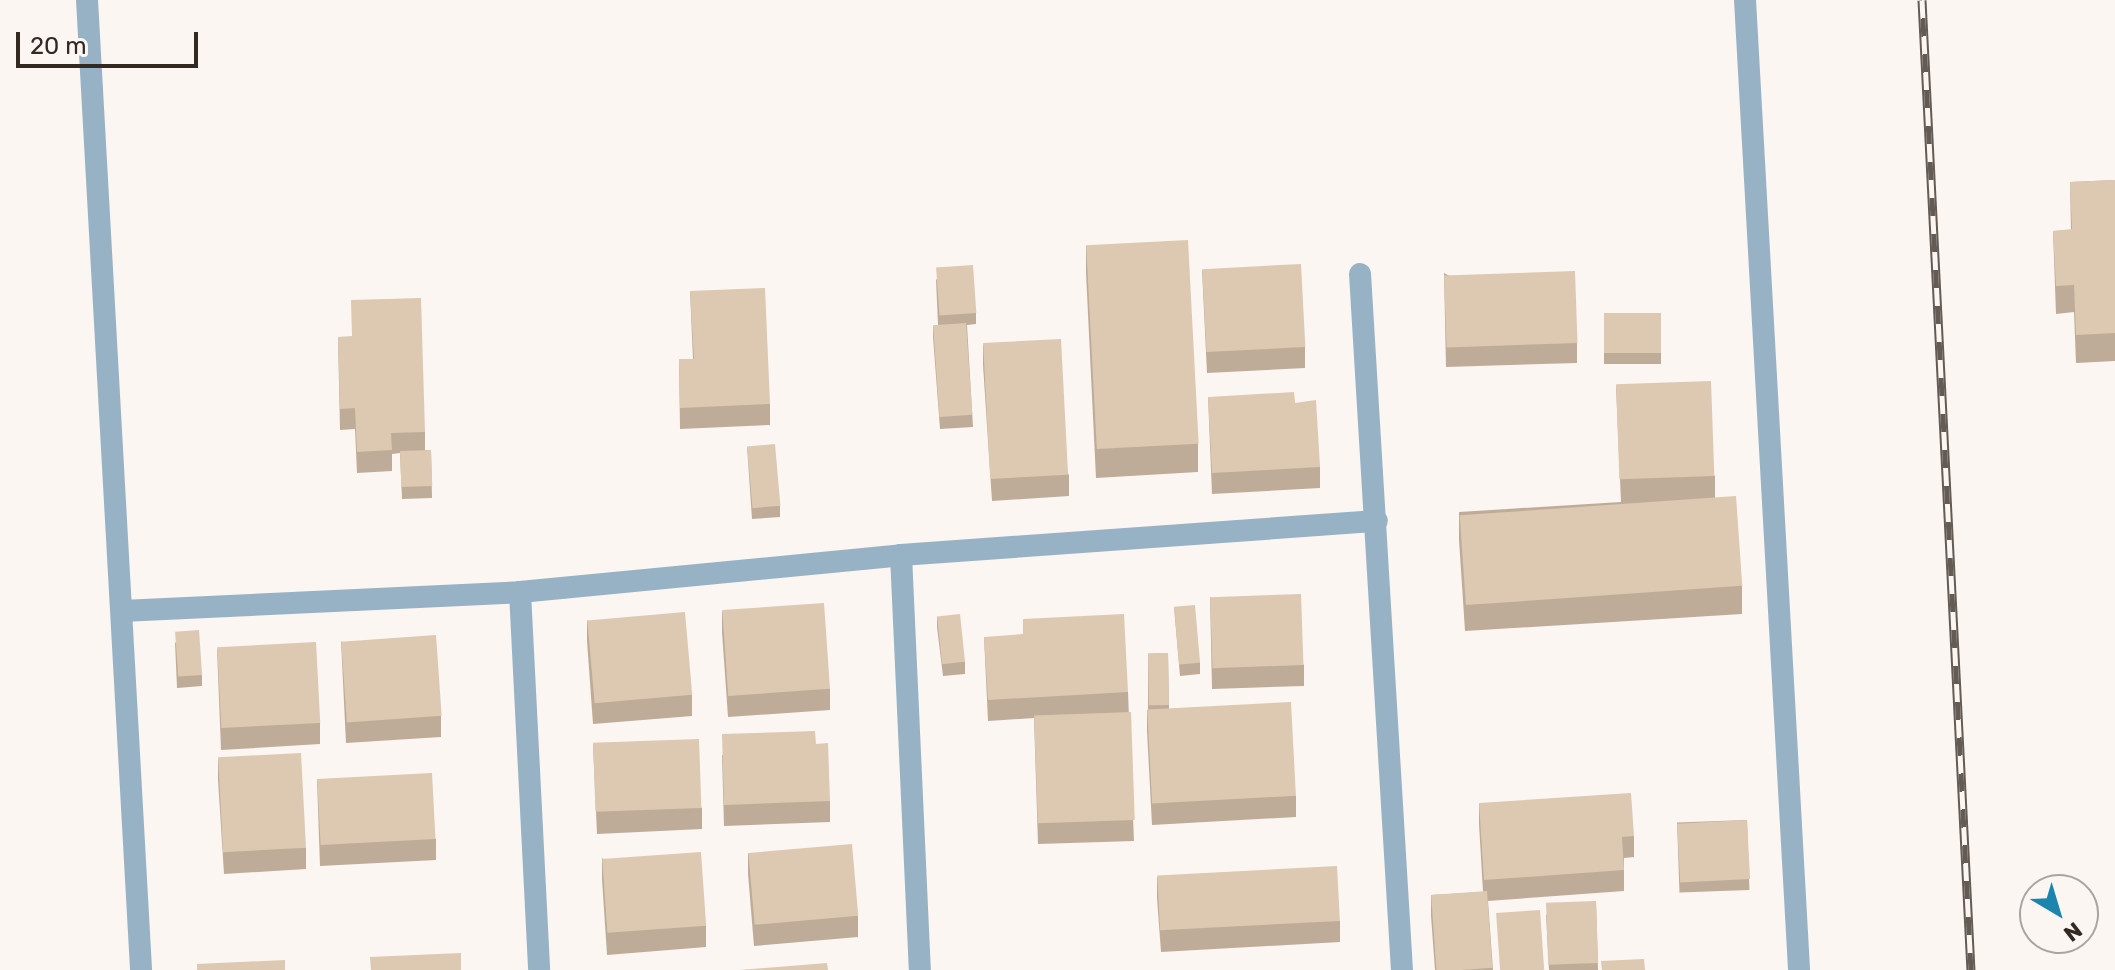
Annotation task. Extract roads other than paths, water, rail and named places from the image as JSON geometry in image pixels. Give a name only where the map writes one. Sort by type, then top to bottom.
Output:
[{"type":"street","points":[[87,0],[141,970]]},
{"type":"street","points":[[1745,0],[1799,970]]},
{"type":"street","points":[[1360,274],[1402,970]]},
{"type":"street","points":[[122,611],[520,592],[901,555],[1377,521]]},
{"type":"street","points":[[901,555],[920,970]]},
{"type":"street","points":[[520,592],[539,970]]},
{"type":"railway","points":[[1922,0],[1971,970]]}]
